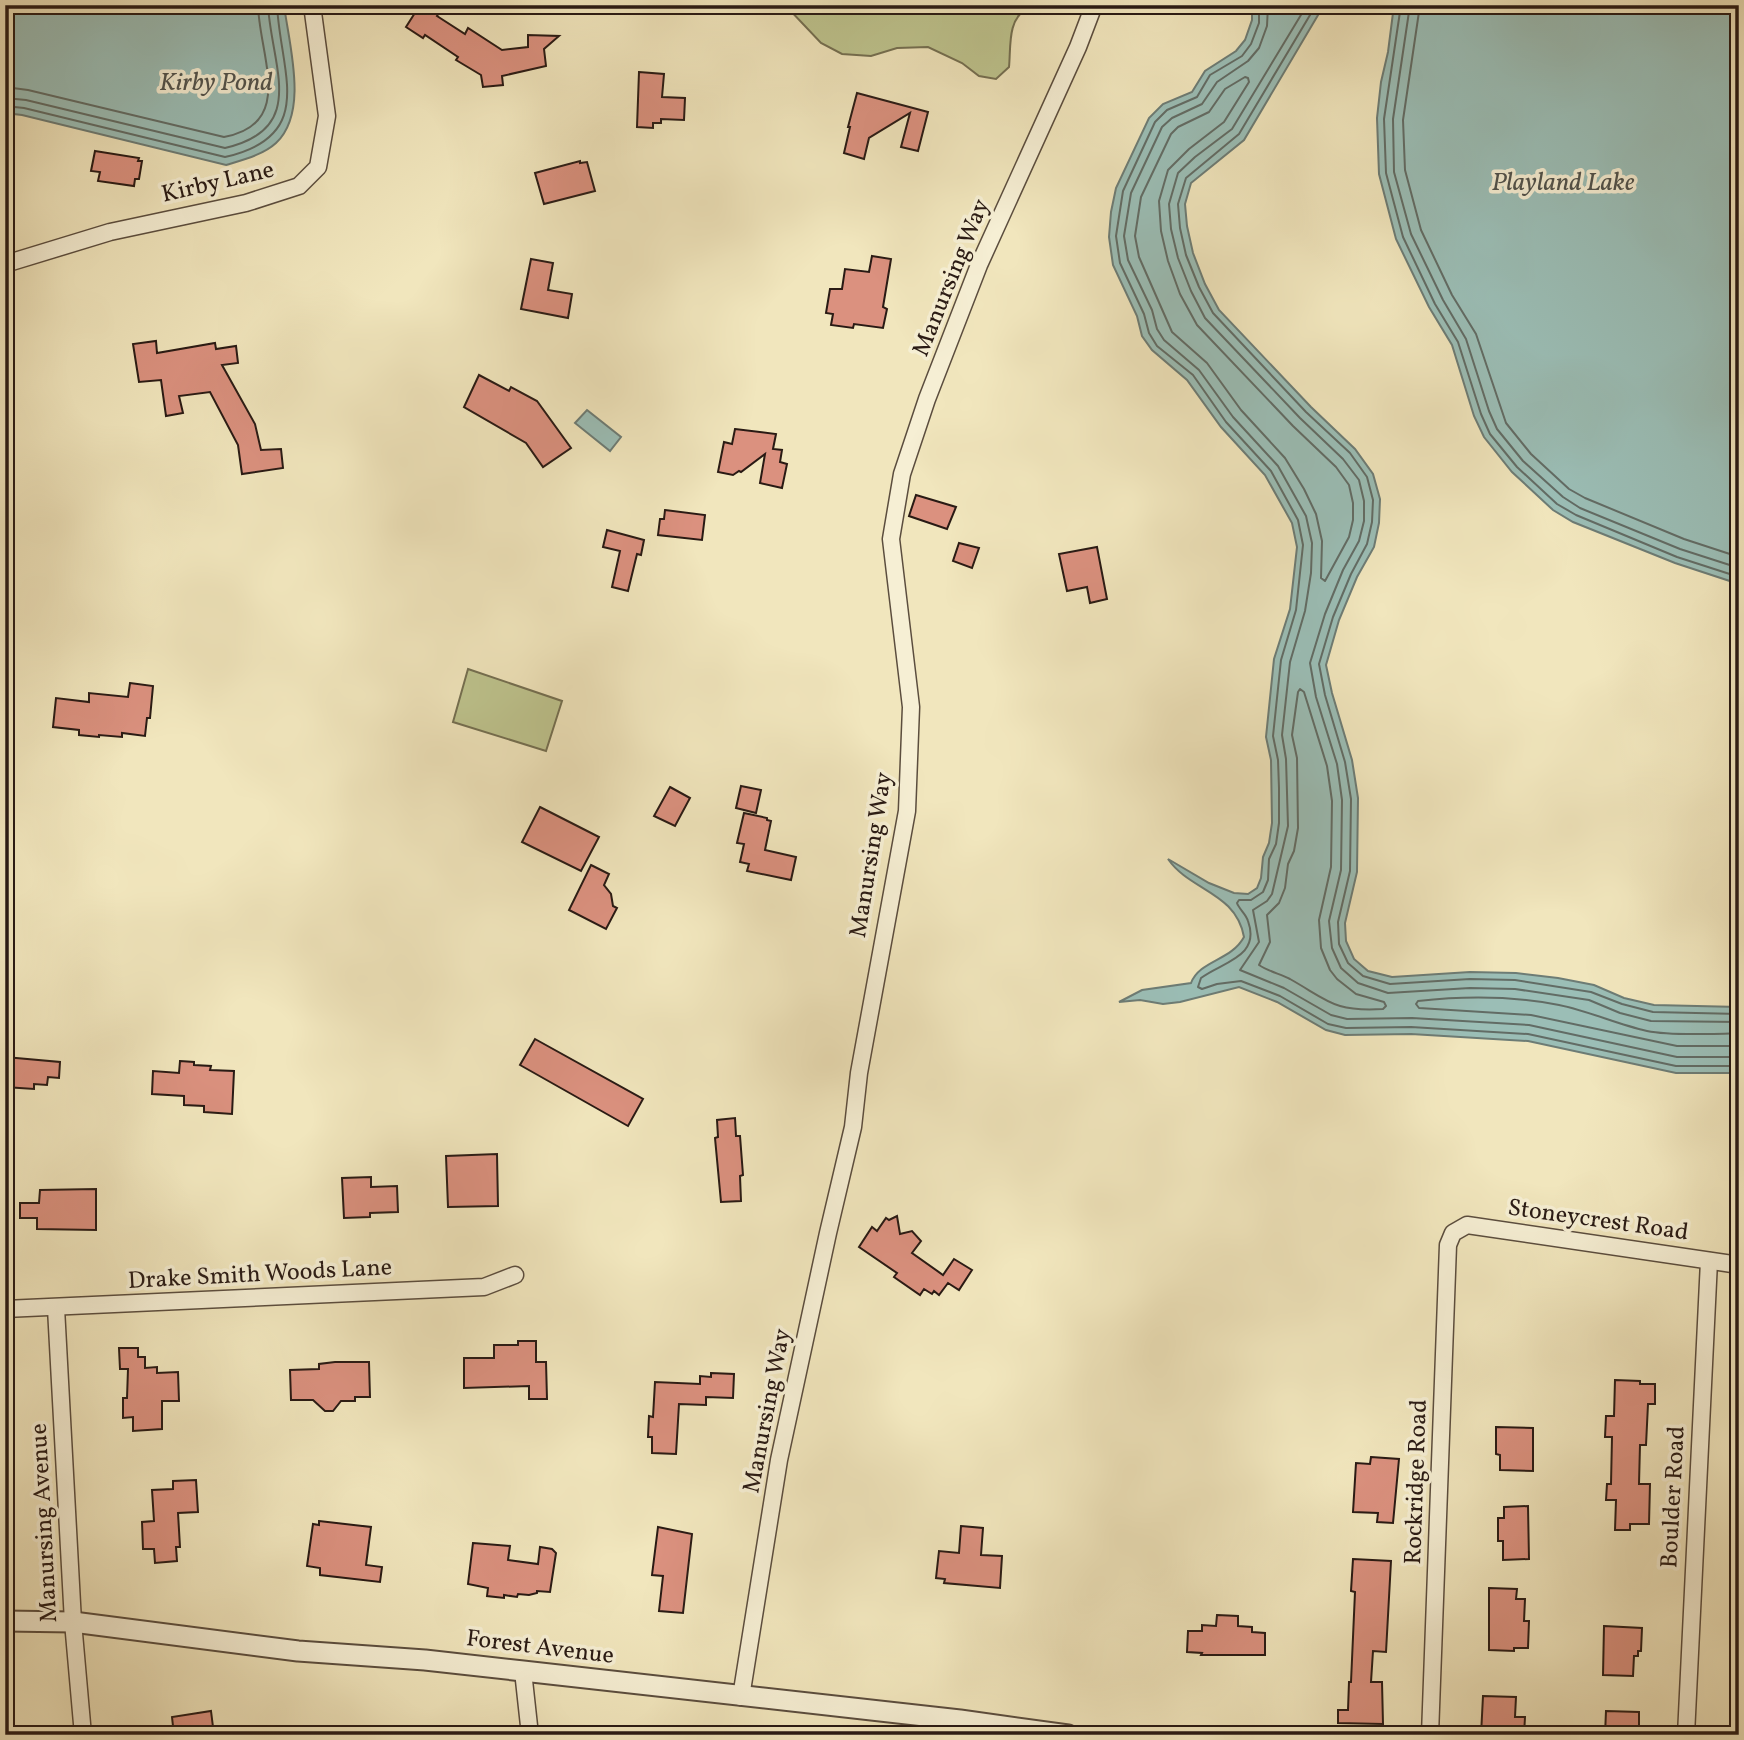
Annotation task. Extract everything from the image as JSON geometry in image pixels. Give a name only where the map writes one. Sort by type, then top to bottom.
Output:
[{"type":"street","name":"Kirby Lane","points":[[5,264],[110,232],[246,203],[299,186],[318,167],[327,116],[312,5]]},
{"type":"street","name":"Manursing Way","points":[[741,1697],[779,1460],[853,1127],[859,1073],[907,811],[912,707],[891,538],[902,474],[927,399],[979,265],[1094,5]]},
{"type":"street","name":"Stoneycrest Road","points":[[1453,1233],[1467,1225],[1739,1265]]},
{"type":"street","name":"Rockridge Road","points":[[1430,1735],[1448,1245],[1453,1233]]},
{"type":"street","name":"Boulder Road","points":[[1686,1735],[1709,1261]]},
{"type":"street","name":"Drake Smith Woods Lane","points":[[5,1309],[484,1287],[515,1275]]},
{"type":"street","name":"Manursing Avenue","points":[[56,1308],[73,1622],[83,1735]]},
{"type":"street","name":"Forest Avenue","points":[[5,1621],[73,1622],[298,1651],[523,1671],[978,1729],[1068,1735]]},
{"type":"street","points":[[523,1671],[530,1735]]},
{"type":"green space","points":[[785,5],[1050,5],[1027,9],[1016,20],[1011,35],[1009,67],[996,79],[979,76],[962,63],[928,47],[897,48],[871,56],[842,54],[821,43]]},
{"type":"green space","points":[[468,669],[562,701],[546,751],[453,722]]},
{"type":"water","name":"Kirby Pond","points":[[5,5],[284,5],[294,77],[292,114],[286,130],[276,143],[265,151],[226,165],[5,113]]},
{"type":"water","points":[[1252,5],[1324,5],[1244,140],[1191,183],[1185,204],[1187,226],[1193,253],[1219,310],[1355,449],[1373,474],[1380,499],[1374,547],[1357,577],[1339,620],[1326,665],[1352,760],[1358,798],[1357,872],[1345,923],[1346,941],[1354,959],[1368,971],[1392,977],[1470,972],[1516,973],[1594,985],[1624,998],[1654,1005],[1739,1007],[1739,1073],[1676,1073],[1528,1041],[1411,1034],[1345,1035],[1326,1030],[1277,1002],[1239,987],[1180,1002],[1119,1002],[1142,990],[1191,983],[1201,969],[1232,951],[1244,937],[1232,910],[1177,870],[1168,859],[1209,883],[1234,893],[1248,894],[1257,888],[1261,878],[1263,857],[1269,843],[1272,823],[1271,760],[1266,737],[1274,659],[1290,609],[1297,547],[1292,523],[1265,475],[1221,427],[1187,380],[1152,350],[1142,336],[1137,316],[1113,265],[1109,237],[1116,188],[1149,118],[1163,104],[1192,92],[1205,71],[1236,51],[1245,40],[1252,20]]},
{"type":"water","name":"Playland Lake","points":[[1394,5],[1739,5],[1739,584],[1675,563],[1573,522],[1553,510],[1512,472],[1484,437],[1474,416],[1452,345],[1429,307],[1396,239],[1379,174],[1377,118]]},
{"type":"water","points":[[587,410],[621,437],[610,451],[575,423]]},
{"type":"building","points":[[420,5],[433,5],[441,10],[437,16],[465,34],[468,28],[502,50],[528,47],[528,35],[559,36],[544,49],[546,66],[502,76],[503,85],[483,87],[481,75],[456,60],[458,57],[425,35],[423,38],[406,27]]},
{"type":"building","points":[[639,72],[664,74],[662,97],[685,98],[684,120],[661,119],[661,123],[653,123],[653,128],[637,127]]},
{"type":"building","points":[[857,93],[928,112],[918,151],[901,147],[910,113],[869,138],[864,159],[844,153]]},
{"type":"building","points":[[95,151],[139,158],[138,161],[142,161],[139,179],[135,179],[134,186],[98,181],[100,172],[91,171]]},
{"type":"building","points":[[580,161],[587,162],[595,191],[544,204],[535,173]]},
{"type":"building","points":[[872,256],[891,259],[883,307],[887,309],[883,328],[854,324],[853,328],[831,325],[833,314],[826,313],[830,289],[842,289],[845,269],[869,272]]},
{"type":"building","points":[[531,259],[553,263],[548,290],[572,294],[568,318],[521,309]]},
{"type":"building","points":[[156,341],[157,353],[215,343],[216,349],[236,346],[238,363],[222,365],[255,424],[261,450],[281,449],[283,468],[242,474],[238,445],[210,392],[179,396],[183,413],[166,416],[161,380],[139,382],[133,344]]},
{"type":"building","points":[[479,375],[509,391],[511,387],[537,401],[571,448],[543,467],[526,443],[464,407]]},
{"type":"building","points":[[735,429],[776,434],[773,449],[782,450],[780,462],[787,464],[782,488],[760,483],[765,454],[741,472],[733,475],[718,472],[724,442],[732,444]]},
{"type":"building","points":[[916,495],[956,507],[947,529],[909,516]]},
{"type":"building","points":[[665,510],[705,515],[702,540],[658,535],[660,519],[664,519]]},
{"type":"building","points":[[607,530],[644,540],[641,555],[637,554],[628,591],[612,587],[620,551],[603,547]]},
{"type":"building","points":[[959,543],[979,548],[972,568],[953,561]]},
{"type":"building","points":[[1097,547],[1107,599],[1090,603],[1087,587],[1067,591],[1059,554]]},
{"type":"building","points":[[130,683],[153,686],[145,736],[122,733],[122,737],[99,737],[79,735],[79,730],[53,727],[56,698],[89,702],[89,693],[128,697]]},
{"type":"building","points":[[741,786],[761,790],[756,813],[736,808]]},
{"type":"building","points":[[670,787],[690,798],[675,826],[654,816]]},
{"type":"building","points":[[540,807],[599,837],[581,871],[522,842]]},
{"type":"building","points":[[744,813],[771,821],[765,850],[796,857],[791,880],[747,871],[749,864],[740,862],[744,844],[737,843]]},
{"type":"building","points":[[591,865],[609,874],[604,885],[611,894],[613,906],[617,908],[606,929],[569,910]]},
{"type":"building","points":[[535,1039],[643,1099],[628,1126],[520,1065]]},
{"type":"building","points":[[5,1057],[60,1062],[59,1078],[48,1077],[47,1085],[34,1084],[34,1089],[5,1087]]},
{"type":"building","points":[[180,1061],[211,1066],[210,1070],[234,1071],[232,1114],[204,1112],[204,1106],[184,1105],[184,1096],[152,1094],[153,1071],[179,1073]]},
{"type":"building","points":[[735,1118],[736,1136],[740,1136],[743,1175],[740,1176],[741,1201],[721,1202],[715,1138],[718,1137],[717,1120]]},
{"type":"building","points":[[497,1154],[498,1206],[448,1207],[446,1156]]},
{"type":"building","points":[[371,1177],[371,1187],[397,1186],[398,1212],[344,1218],[342,1178]]},
{"type":"building","points":[[96,1189],[96,1230],[37,1229],[37,1218],[20,1218],[20,1203],[39,1203],[40,1190]]},
{"type":"building","points":[[897,1216],[900,1234],[912,1231],[921,1241],[912,1253],[943,1275],[954,1259],[972,1270],[959,1290],[948,1283],[939,1295],[924,1289],[920,1295],[894,1277],[897,1273],[859,1247],[872,1227],[877,1231],[886,1218],[889,1220]]},
{"type":"building","points":[[518,1341],[536,1341],[536,1362],[546,1362],[547,1399],[529,1399],[529,1386],[464,1388],[464,1358],[494,1358],[494,1345],[518,1345]]},
{"type":"building","points":[[119,1348],[138,1348],[138,1357],[145,1357],[145,1368],[157,1367],[157,1373],[178,1372],[179,1401],[162,1401],[162,1429],[133,1431],[133,1417],[123,1418],[128,1369],[120,1369]]},
{"type":"building","points":[[369,1362],[370,1397],[341,1401],[333,1411],[325,1411],[313,1400],[291,1400],[290,1370],[319,1369],[319,1364]]},
{"type":"building","points":[[711,1373],[734,1374],[733,1398],[706,1397],[706,1405],[679,1404],[676,1454],[652,1453],[652,1437],[648,1437],[649,1416],[653,1417],[655,1382],[700,1384],[700,1376],[711,1377]]},
{"type":"building","points":[[1615,1380],[1655,1384],[1655,1404],[1648,1404],[1646,1445],[1640,1445],[1639,1484],[1650,1484],[1649,1524],[1630,1524],[1630,1530],[1615,1530],[1616,1500],[1606,1500],[1607,1484],[1611,1484],[1612,1437],[1605,1437],[1606,1416],[1614,1416]]},
{"type":"building","points":[[1496,1427],[1533,1428],[1533,1471],[1500,1470],[1500,1455],[1496,1454]]},
{"type":"building","points":[[1371,1457],[1399,1459],[1393,1523],[1377,1522],[1378,1513],[1353,1512],[1356,1463],[1370,1464]]},
{"type":"building","points":[[196,1480],[198,1512],[178,1513],[180,1547],[176,1547],[177,1561],[155,1563],[154,1549],[143,1549],[142,1522],[154,1521],[152,1490],[173,1489],[173,1481]]},
{"type":"building","points":[[1528,1506],[1529,1559],[1503,1560],[1503,1541],[1498,1541],[1498,1518],[1504,1518],[1504,1507]]},
{"type":"building","points":[[319,1521],[371,1527],[366,1565],[382,1567],[380,1582],[320,1575],[320,1568],[307,1566],[313,1524],[319,1525]]},
{"type":"building","points":[[961,1526],[983,1528],[981,1555],[1002,1556],[1000,1588],[944,1583],[945,1579],[936,1578],[939,1551],[959,1553]]},
{"type":"building","points":[[658,1527],[692,1534],[683,1613],[659,1611],[663,1576],[652,1575]]},
{"type":"building","points":[[473,1543],[510,1546],[508,1560],[538,1564],[540,1547],[552,1549],[556,1553],[550,1592],[537,1591],[529,1595],[518,1594],[517,1597],[504,1595],[504,1598],[487,1596],[488,1588],[468,1584]]},
{"type":"building","points":[[1353,1559],[1391,1561],[1386,1652],[1373,1651],[1371,1682],[1382,1682],[1383,1724],[1338,1723],[1338,1710],[1348,1710],[1351,1682],[1355,1592],[1351,1591]]},
{"type":"building","points":[[1489,1588],[1517,1589],[1516,1599],[1525,1599],[1524,1621],[1529,1621],[1528,1648],[1514,1648],[1514,1651],[1489,1650]]},
{"type":"building","points":[[1217,1615],[1238,1616],[1238,1626],[1252,1627],[1252,1632],[1265,1633],[1265,1655],[1201,1655],[1202,1653],[1187,1652],[1188,1631],[1202,1631],[1202,1625],[1216,1626]]},
{"type":"building","points":[[1604,1626],[1642,1628],[1641,1651],[1638,1651],[1638,1656],[1634,1656],[1633,1676],[1603,1675]]},
{"type":"building","points":[[1483,1696],[1516,1697],[1515,1717],[1525,1717],[1524,1735],[1481,1735]]},
{"type":"building","points":[[211,1711],[214,1735],[174,1735],[172,1717]]},
{"type":"building","points":[[1606,1711],[1639,1712],[1639,1734],[1605,1735]]}]
